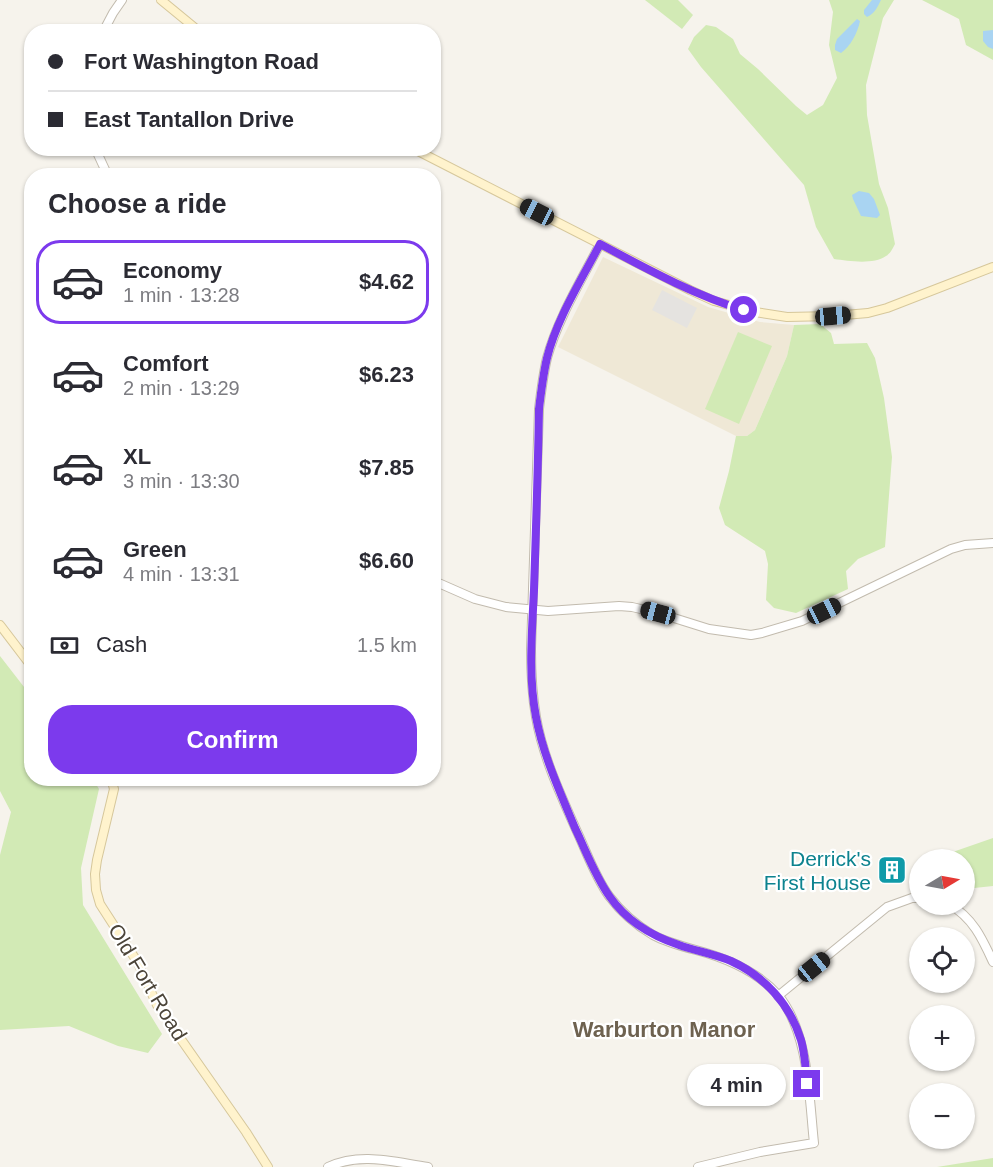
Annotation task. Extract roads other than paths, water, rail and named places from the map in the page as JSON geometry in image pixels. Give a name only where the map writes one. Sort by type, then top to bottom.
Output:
[{"type":"main road","points":[[161,0],[190,24]]},
{"type":"main road","points":[[428,156],[714,301],[744,310],[787,316],[850,315],[886,308],[993,267]]},
{"type":"main road","points":[[0,625],[24,656]]},
{"type":"main road","name":"Old Fort Road","points":[[113,786],[95,874],[100,904],[134,956],[157,1005],[268,1167]]},
{"type":"street","points":[[107,24],[122,0]]},
{"type":"street","points":[[600,244],[559,324],[544,370],[539,409],[531,674],[536,718],[556,782],[594,870],[620,910],[653,935],[729,960],[757,976],[778,996],[790,1014],[801,1040],[814,1143],[760,1152],[698,1167]]},
{"type":"street","points":[[441,584],[482,601],[506,607],[555,610],[632,607],[709,629],[741,634],[762,633],[802,621],[922,564],[941,552],[965,545],[993,543]]},
{"type":"street","points":[[778,996],[887,907],[909,899]]},
{"type":"street","points":[[964,915],[980,936],[993,962]]},
{"type":"street","points":[[328,1167],[343,1161],[362,1158],[428,1167]]},
{"type":"water","points":[[872,0],[881,0],[874,12],[867,17],[864,10]]},
{"type":"water","points":[[857,19],[860,21],[859,25],[850,43],[841,53],[835,50],[837,39]]},
{"type":"water","points":[[993,30],[993,49],[983,41],[983,31]]},
{"type":"water","points":[[859,191],[869,193],[874,199],[880,215],[877,218],[861,216],[852,195]]},
{"type":"place","name":"Derrick's First House","points":[[892,870]]},
{"type":"district","name":"Warburton Manor","points":[[664,1029]]}]
